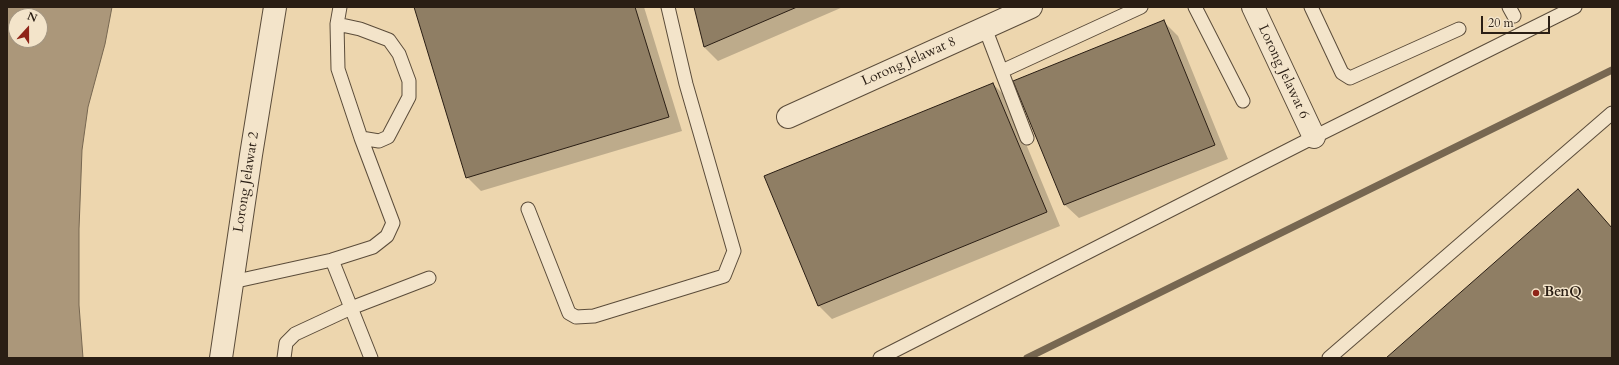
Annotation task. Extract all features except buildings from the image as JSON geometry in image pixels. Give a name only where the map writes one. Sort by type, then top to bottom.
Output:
[{"type":"street","name":"Lorong Jelawat 2","points":[[221,358],[251,155],[275,7]]},
{"type":"street","name":"Lorong Jelawat 8","points":[[788,117],[1031,7]]},
{"type":"street","name":"Lorong Jelawat 6","points":[[1253,7],[1314,137]]},
{"type":"lane","points":[[232,282],[332,260],[373,247],[387,236],[393,223],[361,138],[338,69],[337,24],[340,7]]},
{"type":"lane","points":[[528,209],[569,312],[576,317],[594,316],[724,276],[734,251],[686,84],[668,7]]},
{"type":"lane","points":[[1002,71],[1142,7]]},
{"type":"lane","points":[[1195,7],[1244,101]]},
{"type":"lane","points":[[1311,7],[1342,73],[1350,78],[1459,29]]},
{"type":"lane","points":[[880,358],[1314,137],[1574,7]]},
{"type":"lane","points":[[337,24],[360,29],[389,40],[399,54],[410,80],[409,97],[388,137],[379,141],[361,138]]},
{"type":"lane","points":[[985,28],[1027,138]]},
{"type":"lane","points":[[1330,358],[1612,113]]},
{"type":"lane","points":[[332,260],[371,358]]},
{"type":"lane","points":[[284,358],[286,344],[295,334],[351,308],[429,278]]},
{"type":"shaded area","points":[[7,7],[112,7],[105,44],[88,107],[82,150],[79,229],[79,305],[83,358],[7,358]]},
{"type":"waterway","points":[[1027,358],[1612,70]]},
{"type":"place","name":"BenQ","points":[[1536,293]]}]
